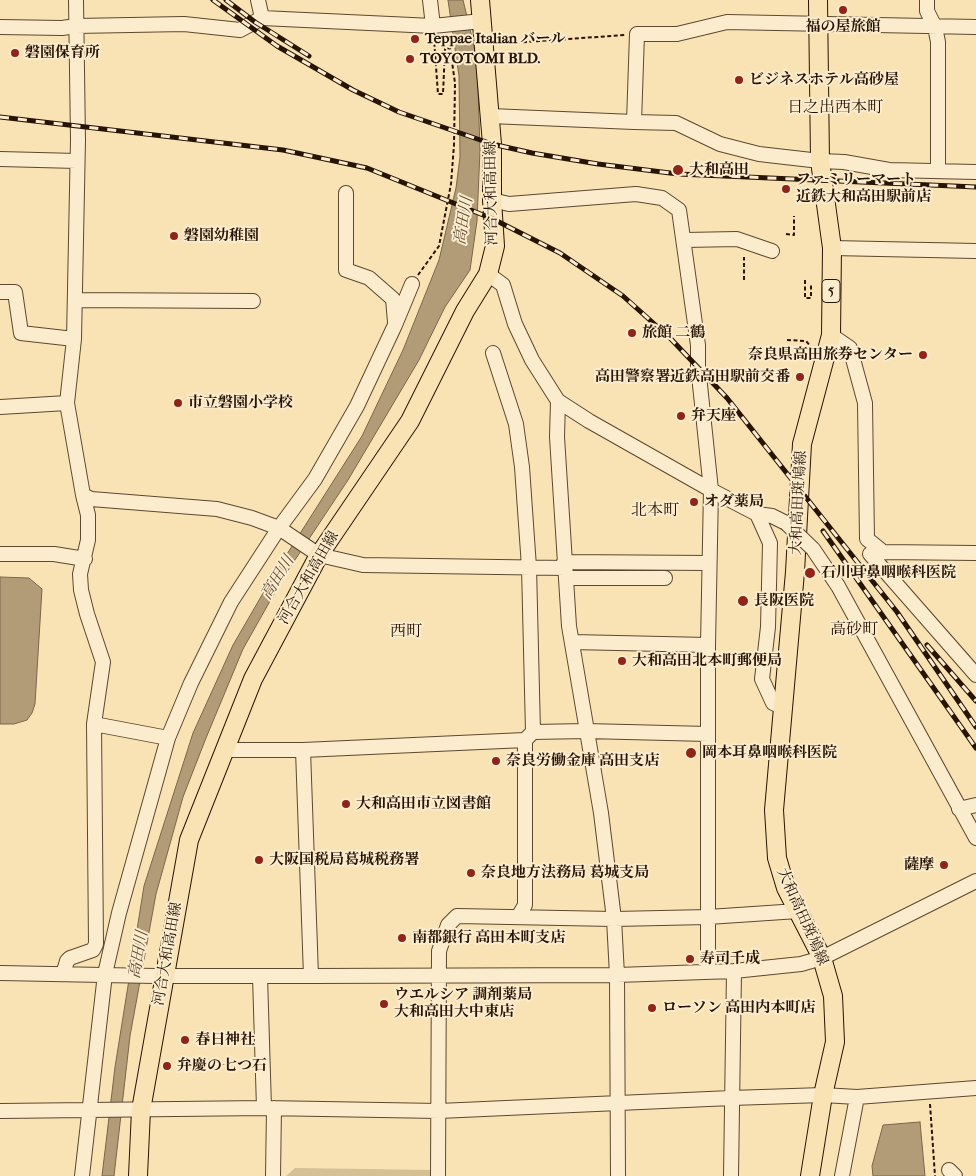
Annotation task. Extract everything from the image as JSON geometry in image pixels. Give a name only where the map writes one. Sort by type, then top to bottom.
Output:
[{"type":"main road","name":"河合大和高田線","points":[[138,1176],[136,1110],[159,976],[189,840],[253,678],[317,552],[410,421],[465,310],[488,274],[495,246],[492,200],[492,144],[480,21],[480,0]]},
{"type":"main road","name":"大和高田斑鳩線","points":[[810,1176],[822,1095],[835,1042],[833,996],[822,958],[786,888],[777,858],[774,810],[795,572],[802,444],[830,335],[832,248],[820,161],[820,25],[818,0]]},
{"type":"street","points":[[63,974],[70,958],[94,950],[96,944],[94,724],[103,662],[81,590],[80,574],[88,540],[88,515],[68,403],[74,339],[78,161],[76,0]]},
{"type":"street","points":[[258,0],[262,18]]},
{"type":"street","points":[[430,0],[439,26]]},
{"type":"street","points":[[927,0],[927,11],[935,27],[938,42],[938,170]]},
{"type":"street","points":[[0,27],[62,28],[76,26],[184,24],[240,30],[262,18],[439,26],[480,21]]},
{"type":"street","points":[[634,122],[637,34],[677,34],[727,22],[976,27]]},
{"type":"street","points":[[490,116],[676,123],[720,144],[759,154],[844,162],[889,170],[976,172]]},
{"type":"street","points":[[0,159],[78,161]]},
{"type":"street","points":[[346,193],[346,270],[369,278],[393,299],[395,325]]},
{"type":"street","points":[[492,200],[509,204],[636,194],[662,198],[679,210],[685,240],[698,345],[698,366],[711,490],[708,645],[708,972]]},
{"type":"street","points":[[685,240],[737,239],[772,251]]},
{"type":"street","points":[[832,248],[976,251]]},
{"type":"street","points":[[488,274],[502,285],[515,324],[532,360],[558,401],[589,421],[711,490],[757,514],[772,516],[786,523],[813,549],[838,586],[976,838]]},
{"type":"street","points":[[82,1176],[96,1110],[110,974],[119,912],[168,738],[191,682],[231,602],[284,532],[353,414],[412,284]]},
{"type":"street","points":[[0,292],[15,292],[21,333],[74,339]]},
{"type":"street","points":[[75,300],[253,301]]},
{"type":"street","points":[[830,335],[850,348],[865,403],[867,539],[883,552]]},
{"type":"street","points":[[494,353],[516,424],[522,467],[529,567],[529,736],[525,905],[518,917]]},
{"type":"street","points":[[558,401],[557,437],[565,570],[572,642],[601,813],[614,919],[617,975],[618,1176]]},
{"type":"street","points":[[0,407],[68,403]]},
{"type":"street","points":[[83,494],[91,500],[217,509],[252,518],[284,532],[317,552],[363,565],[529,567],[665,578]]},
{"type":"street","points":[[757,514],[770,543],[768,627],[762,680],[773,703],[782,707]]},
{"type":"street","points":[[976,553],[883,552],[870,554],[976,675]]},
{"type":"street","points":[[0,554],[54,554],[85,559]]},
{"type":"street","points":[[565,570],[709,563]]},
{"type":"street","points":[[572,642],[708,645]]},
{"type":"street","points":[[94,724],[168,738]]},
{"type":"street","points":[[225,750],[303,750],[586,731],[708,734]]},
{"type":"street","points":[[303,750],[311,976]]},
{"type":"street","points":[[959,809],[976,805]]},
{"type":"street","points":[[0,973],[311,976],[617,975],[734,971],[801,964],[822,958],[976,881]]},
{"type":"street","points":[[438,1176],[439,951],[448,925],[457,916],[614,919],[708,917],[798,911]]},
{"type":"street","points":[[731,1176],[734,971]]},
{"type":"street","points":[[260,976],[273,1176]]},
{"type":"street","points":[[0,1111],[269,1108],[439,1111],[731,1098],[822,1095],[858,1097],[976,1088]]},
{"type":"street","points":[[842,1176],[858,1097]]},
{"type":"path","points":[[412,284],[439,246],[451,184],[455,83],[450,48],[445,48],[443,94],[438,94],[439,26]]},
{"type":"path","points":[[494,42],[498,44],[637,34]]},
{"type":"path","points":[[786,234],[794,235],[794,216]]},
{"type":"path","points":[[744,257],[744,280]]},
{"type":"path","points":[[805,280],[805,298],[811,298],[811,284]]},
{"type":"path","points":[[788,340],[806,341],[812,348]]},
{"type":"path","points":[[929,1092],[935,1176]]},
{"type":"shaded area","points":[[295,1168],[433,1170],[433,1176],[286,1176]]},
{"type":"water","name":"高田川","points":[[448,0],[463,0],[477,58],[480,150],[477,221],[470,270],[445,307],[419,360],[348,480],[283,578],[243,649],[206,738],[183,797],[156,894],[130,1036],[114,1176],[102,1176],[115,1067],[144,886],[193,733],[233,645],[273,576],[362,436],[403,350],[439,260],[456,188],[460,157],[459,76]]},
{"type":"water","points":[[0,577],[29,578],[42,589],[35,704],[27,720],[14,724],[0,724]]},
{"type":"water","points":[[920,1122],[925,1176],[873,1176],[872,1166],[883,1125]]},
{"type":"railway","points":[[213,0],[277,46],[353,90],[399,112],[492,144],[598,164],[678,174],[976,187]]},
{"type":"railway","points":[[226,0],[255,22],[309,56]]},
{"type":"railway","points":[[0,117],[283,150],[367,168],[493,219],[560,253],[623,296],[670,338],[727,398],[897,612],[976,727]]},
{"type":"railway","points":[[823,531],[976,748]]},
{"type":"railway","points":[[927,645],[976,701]]},
{"type":"place","name":"福の屋旅館","points":[[843,10]]},
{"type":"place","name":"Teppae Italian バール","points":[[415,39]]},
{"type":"place","name":"磐園保育所","points":[[15,53]]},
{"type":"place","name":"TOYOTOMI BLD.","points":[[410,59]]},
{"type":"place","name":"ビジネスホテル高砂屋","points":[[739,80]]},
{"type":"place","name":"大和高田","points":[[678,170]]},
{"type":"place","name":"ファミリーマート 近鉄大和高田駅前店","points":[[786,189]]},
{"type":"place","name":"磐園幼稚園","points":[[174,236]]},
{"type":"place","name":"旅館 二鶴","points":[[632,333]]},
{"type":"place","name":"奈良県高田旅券センター","points":[[923,355]]},
{"type":"place","name":"高田警察署近鉄高田駅前交番","points":[[800,377]]},
{"type":"place","name":"市立磐園小学校","points":[[178,403]]},
{"type":"place","name":"弁天座","points":[[681,416]]},
{"type":"place","name":"オダ薬局","points":[[694,502]]},
{"type":"place","name":"石川耳鼻咽喉科医院","points":[[810,573]]},
{"type":"place","name":"長阪医院","points":[[743,601]]},
{"type":"place","name":"大和高田北本町郵便局","points":[[622,661]]},
{"type":"place","name":"岡本耳鼻咽喉科医院","points":[[691,753]]},
{"type":"place","name":"奈良労働金庫 高田支店","points":[[496,761]]},
{"type":"place","name":"大和高田市立図書館","points":[[346,804]]},
{"type":"place","name":"大阪国税局葛城税務署","points":[[259,860]]},
{"type":"place","name":"薩摩","points":[[944,865]]},
{"type":"place","name":"奈良地方法務局 葛城支局","points":[[471,873]]},
{"type":"place","name":"南都銀行 高田本町支店","points":[[402,938]]},
{"type":"place","name":"寿司千成","points":[[690,959]]},
{"type":"place","name":"ウエルシア 調剤薬局 大和高田大中東店","points":[[384,1004]]},
{"type":"place","name":"ローソン 高田内本町店","points":[[652,1008]]},
{"type":"place","name":"春日神社","points":[[185,1040]]},
{"type":"place","name":"弁慶の七つ石","points":[[167,1066]]},
{"type":"district","name":"日之出西本町","points":[[835,108]]},
{"type":"district","name":"北本町","points":[[655,511]]},
{"type":"district","name":"高砂町","points":[[854,630]]},
{"type":"district","name":"西町","points":[[406,632]]}]
